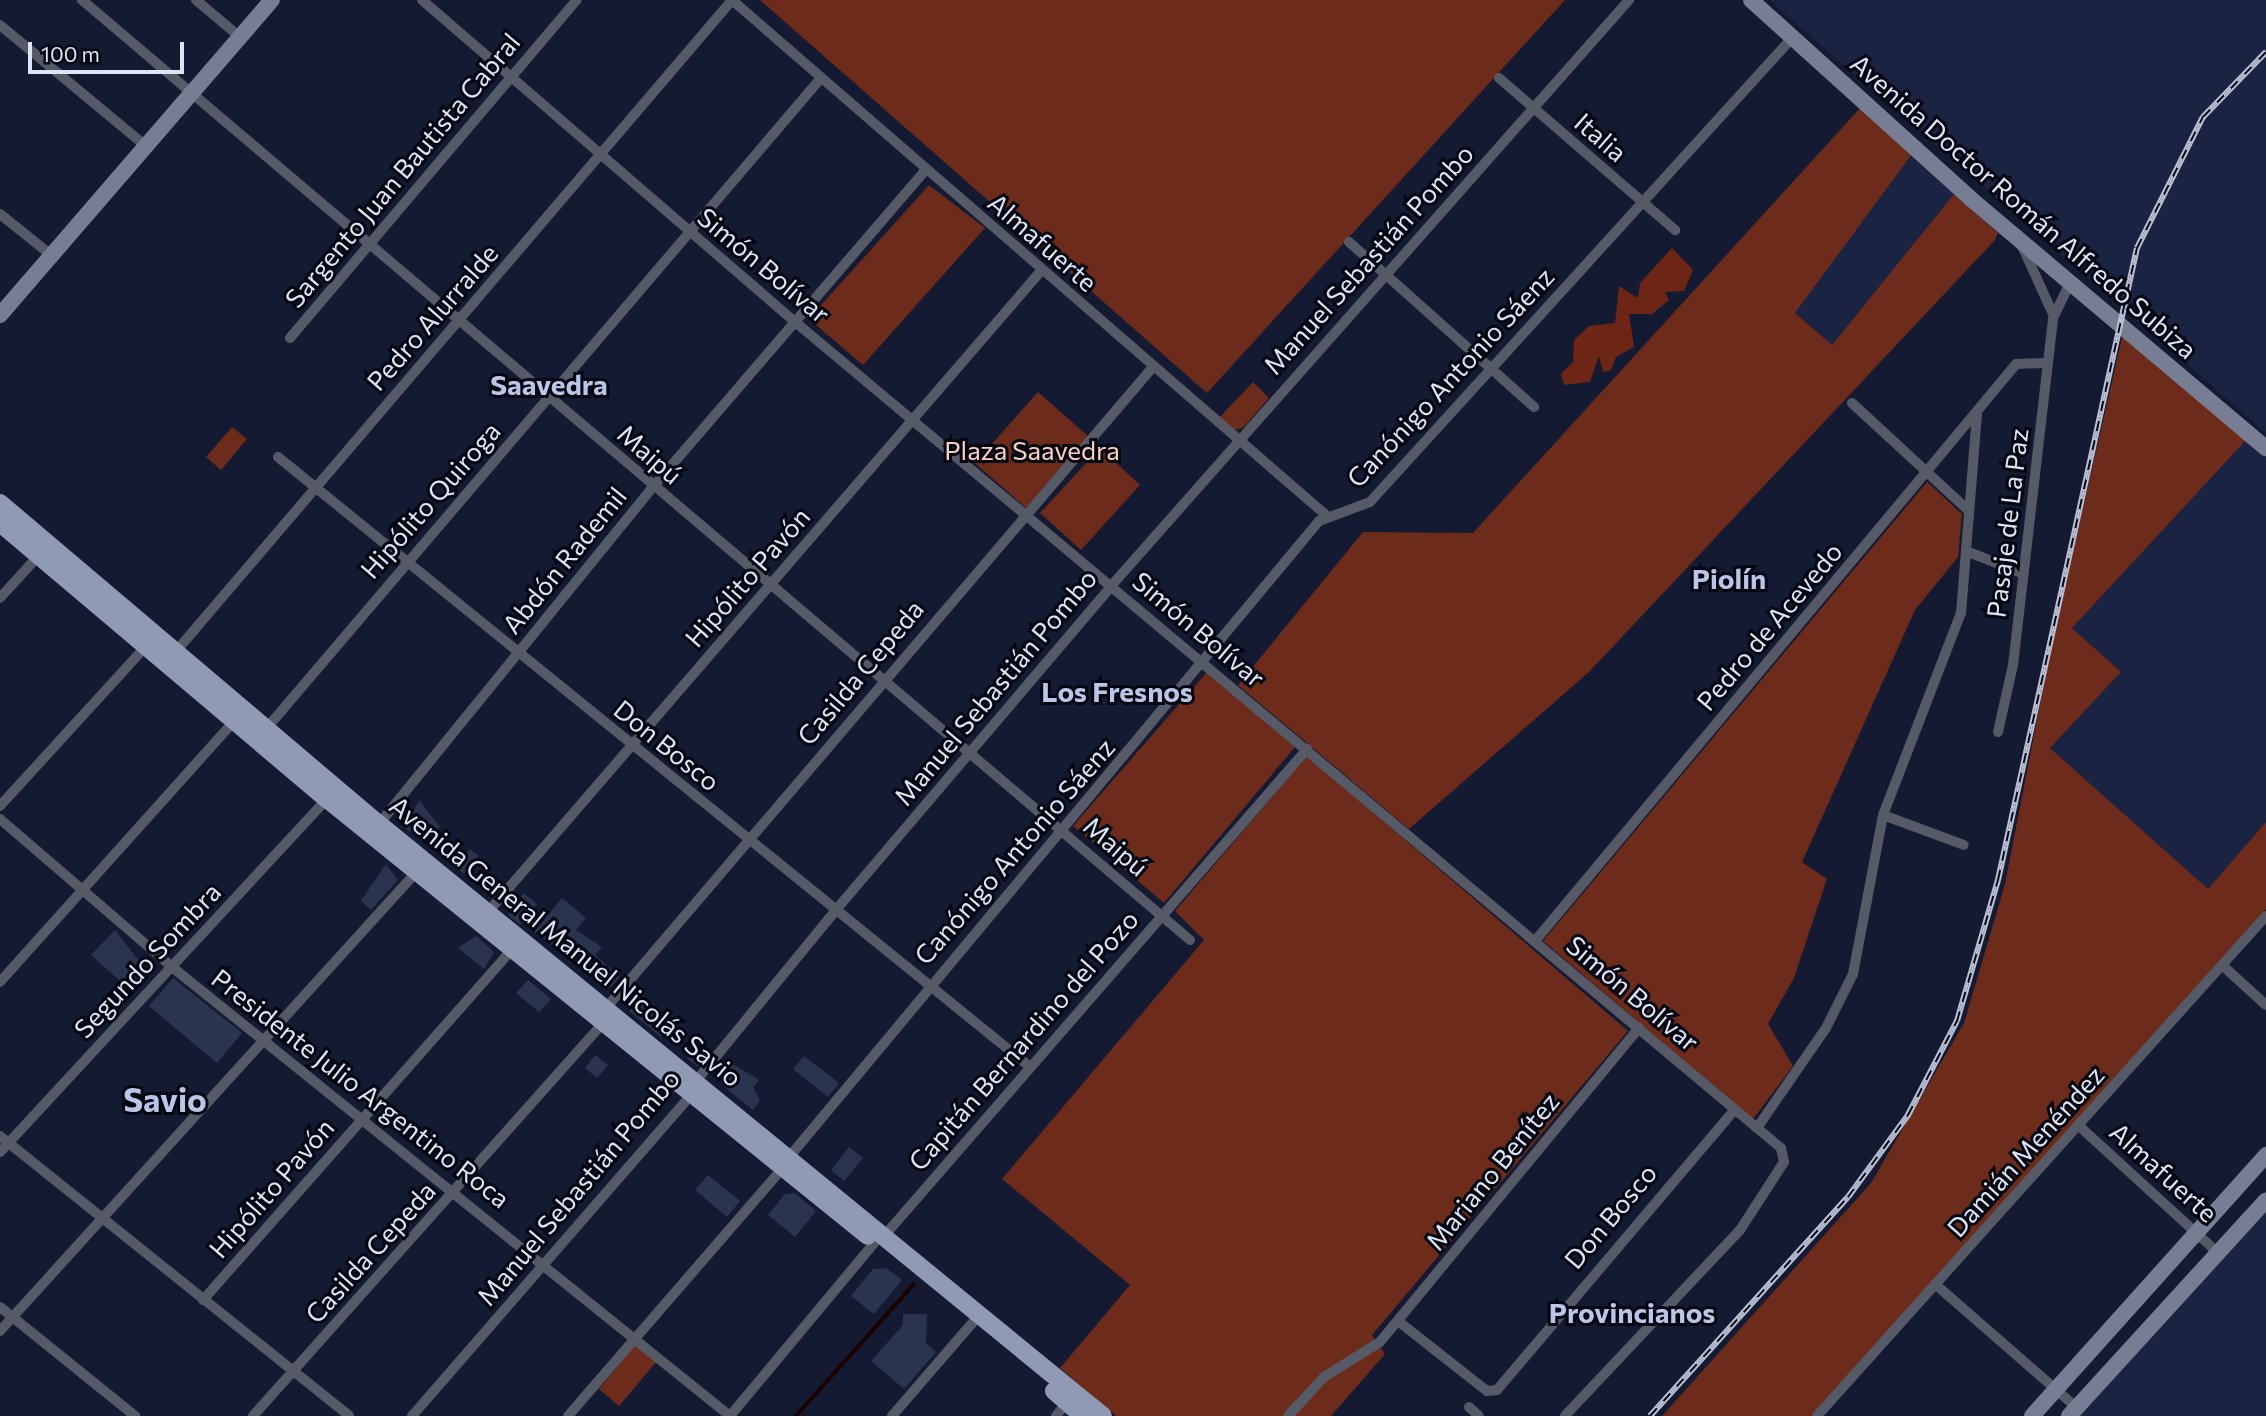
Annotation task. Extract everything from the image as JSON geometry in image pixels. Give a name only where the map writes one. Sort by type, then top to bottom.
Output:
[{"type":"main road","points":[[0,315],[272,0]]},
{"type":"main road","name":"Avenida Doctor Román Alfredo Subiza","points":[[1751,0],[1974,202],[2266,448]]},
{"type":"main road","name":"Avenida General Manuel Nicolás Savio","points":[[0,503],[170,658],[234,721],[327,799],[488,912],[605,1016],[1103,1416]]},
{"type":"main road","name":"Avenida General Manuel Nicolás Savio","points":[[0,523],[151,641]]},
{"type":"main road","name":"Avenida General Manuel Nicolás Savio","points":[[170,658],[266,729],[379,824],[512,950],[605,1016]]},
{"type":"main road","points":[[2032,1416],[2266,1155]]},
{"type":"main road","points":[[2073,1412],[2266,1200]]},
{"type":"main road","name":"Avenida General Manuel Nicolás Savio","points":[[880,1239],[973,1322],[1062,1409],[1083,1416]]},
{"type":"street","name":"Maipú","points":[[82,0],[1190,940]]},
{"type":"street","points":[[196,0],[240,37]]},
{"type":"street","name":"Simón Bolívar","points":[[422,0],[602,152],[690,233],[914,418],[1735,1109],[1786,1155],[1740,1230],[1565,1416]]},
{"type":"street","name":"Sargento Juan Bautista Cabral","points":[[290,338],[577,0]]},
{"type":"street","name":"Almafuerte","points":[[732,0],[1236,443],[1327,516]]},
{"type":"street","name":"Pedro Alurralde","points":[[170,658],[732,0]]},
{"type":"street","name":"Manuel Sebastián Pombo","points":[[412,1416],[546,1265],[694,1088],[835,911],[1112,585],[1384,272],[1629,0]]},
{"type":"street","points":[[0,25],[146,146]]},
{"type":"street","name":"Canónigo Antonio Sáenz","points":[[568,1416],[787,1162],[928,985],[1062,831],[1327,516],[1370,502],[1793,37]]},
{"type":"street","name":"Hipólito Quiroga","points":[[266,729],[821,78]]},
{"type":"street","name":"Italia","points":[[1499,78],[1675,230]]},
{"type":"street","name":"Abdón Rademil","points":[[379,824],[653,487],[926,170]]},
{"type":"street","points":[[0,214],[51,255]]},
{"type":"street","name":"Pasaje de La Paz","points":[[2019,239],[2053,318]]},
{"type":"street","points":[[1349,242],[1534,407]]},
{"type":"street","name":"Hipólito Pavón","points":[[488,912],[1041,271]]},
{"type":"street","name":"Pasaje de La Paz","points":[[1998,733],[2024,574],[2053,318],[2070,283]]},
{"type":"street","name":"Pedro de Acevedo","points":[[1535,941],[1977,415],[2016,364],[2048,363]]},
{"type":"street","name":"Casilda Cepeda","points":[[253,1416],[455,1191],[605,1016],[748,839],[1152,368]]},
{"type":"street","points":[[1852,403],[1926,475],[1969,511]]},
{"type":"street","points":[[1757,1128],[1826,1028],[1853,974],[1883,815],[1958,623],[1977,415]]},
{"type":"street","name":"Don Bosco","points":[[278,457],[1029,1066]]},
{"type":"street","points":[[1966,551],[2024,574]]},
{"type":"street","points":[[0,598],[39,555]]},
{"type":"street","points":[[0,806],[151,641]]},
{"type":"street","points":[[0,982],[234,721]]},
{"type":"street","name":"Capitán Bernardino del Pozo","points":[[730,1416],[1029,1066],[1307,749]]},
{"type":"street","name":"Segundo Sombra","points":[[0,1152],[4,1139],[172,967],[327,799]]},
{"type":"street","points":[[1883,815],[1964,845]]},
{"type":"street","name":"Presidente Julio Argentino Roca","points":[[0,819],[172,967],[455,1191],[730,1416]]},
{"type":"street","points":[[0,1331],[421,866]]},
{"type":"street","name":"Damián Menéndez","points":[[1817,1416],[2266,916]]},
{"type":"street","name":"Hipólito Pavón","points":[[203,1300],[512,950]]},
{"type":"street","points":[[2222,965],[2266,1005]]},
{"type":"street","name":"Mariano Benítez","points":[[1287,1416],[1324,1377],[1380,1342],[1639,1028]]},
{"type":"street","name":"Don Bosco","points":[[1398,1321],[1487,1391],[1497,1390],[1735,1109]]},
{"type":"street","name":"Almafuerte","points":[[2078,1125],[2218,1253]]},
{"type":"street","points":[[4,1139],[100,1220],[349,1416]]},
{"type":"street","points":[[1935,1284],[2055,1390],[2073,1412]]},
{"type":"street","points":[[0,1307],[135,1416]]},
{"type":"street","points":[[892,1416],[973,1322]]},
{"type":"street","points":[[1469,1407],[1479,1416]]},
{"type":"shaded area","points":[[1769,0],[2266,0],[2266,433]]},
{"type":"shaded area","points":[[1912,154],[1954,194],[1832,345],[1794,312]]},
{"type":"shaded area","points":[[1672,248],[1693,270],[1684,291],[1665,292],[1669,300],[1652,314],[1629,314],[1634,347],[1616,357],[1611,370],[1603,372],[1599,356],[1590,382],[1564,385],[1561,374],[1573,362],[1574,340],[1589,326],[1615,323],[1619,286],[1638,298],[1640,283]]},
{"type":"shaded area","points":[[2248,438],[2266,454],[2266,822],[2208,889],[2050,748],[2121,672],[2072,628]]},
{"type":"shaded area","points":[[2266,1200],[2266,1416],[2070,1416]]},
{"type":"green space","points":[[760,0],[1565,0],[1207,393]]},
{"type":"green space","points":[[1862,106],[1912,154],[1795,313],[1832,345],[1954,194],[1998,233],[1995,240],[1589,672],[1409,829],[1238,685],[1363,532],[1473,533]]},
{"type":"green space","points":[[929,185],[985,228],[863,365],[816,325],[814,313]]},
{"type":"green space","points":[[2123,334],[2248,438],[2072,628],[2121,672],[2050,748],[2208,889],[2266,822],[2266,909],[1811,1416],[1662,1416],[1871,1183],[1964,1023],[2005,884],[2052,643]]},
{"type":"green space","points":[[1253,382],[1269,398],[1243,428],[1232,430],[1219,418]]},
{"type":"green space","name":"Plaza Saavedra","points":[[1038,392],[1089,437],[1026,508],[975,463]]},
{"type":"green space","points":[[232,427],[247,439],[221,470],[206,457]]},
{"type":"green space","points":[[1100,448],[1140,485],[1081,550],[1040,513]]},
{"type":"green space","points":[[1927,482],[1962,514],[1958,557],[1915,610],[1802,862],[1827,879],[1794,978],[1768,1024],[1793,1066],[1753,1119],[1543,941]]},
{"type":"green space","points":[[1207,672],[1295,747],[1164,903],[1073,826]]},
{"type":"green space","points":[[1307,756],[1628,1031],[1372,1335],[1385,1354],[1331,1416],[1116,1416],[1060,1368],[1130,1285],[1002,1179],[1204,940],[1175,911]]},
{"type":"green space","points":[[637,1343],[657,1361],[619,1406],[599,1389]]},
{"type":"building","points":[[419,800],[440,827],[424,842],[405,828]]},
{"type":"building","points":[[470,849],[479,856],[464,874],[455,867]]},
{"type":"building","points":[[386,864],[398,880],[371,910],[361,901]]},
{"type":"building","points":[[524,893],[537,904],[520,925],[508,915]]},
{"type":"building","points":[[562,898],[586,918],[576,930],[602,947],[595,955],[620,977],[611,987],[534,932]]},
{"type":"building","points":[[115,930],[147,971],[129,989],[91,955]]},
{"type":"building","points":[[476,936],[494,952],[484,969],[458,948]]},
{"type":"building","points":[[173,978],[242,1033],[217,1063],[149,1006]]},
{"type":"building","points":[[528,980],[551,999],[539,1012],[516,993]]},
{"type":"building","points":[[634,998],[670,1026],[661,1037],[629,1011]]},
{"type":"building","points":[[699,1043],[710,1052],[698,1067],[687,1058]]},
{"type":"building","points":[[595,1055],[608,1065],[597,1078],[585,1068]]},
{"type":"building","points":[[804,1056],[839,1083],[828,1097],[793,1069]]},
{"type":"building","points":[[729,1062],[759,1080],[753,1087],[760,1101],[753,1110],[721,1084]]},
{"type":"building","points":[[849,1147],[863,1158],[844,1181],[831,1170]]},
{"type":"building","points":[[708,1175],[740,1201],[727,1217],[695,1190]]},
{"type":"building","points":[[795,1193],[816,1211],[795,1237],[768,1215],[785,1194]]},
{"type":"building","points":[[886,1268],[902,1280],[874,1314],[851,1296],[873,1269]]},
{"type":"building","points":[[903,1314],[927,1314],[926,1343],[936,1352],[904,1389],[871,1361],[903,1325]]},
{"type":"waterway","points":[[796,1416],[913,1285]]},
{"type":"railway","points":[[1650,1416],[1848,1197],[1908,1115],[1957,1021],[1998,880],[2137,248],[2203,117],[2266,52]]},
{"type":"district","name":"Saavedra","points":[[549,384]]},
{"type":"district","name":"Piolín","points":[[1729,578]]},
{"type":"district","name":"Los Fresnos","points":[[1117,691]]},
{"type":"district","name":"Savio","points":[[165,1099]]},
{"type":"district","name":"Provincianos","points":[[1632,1312]]}]
